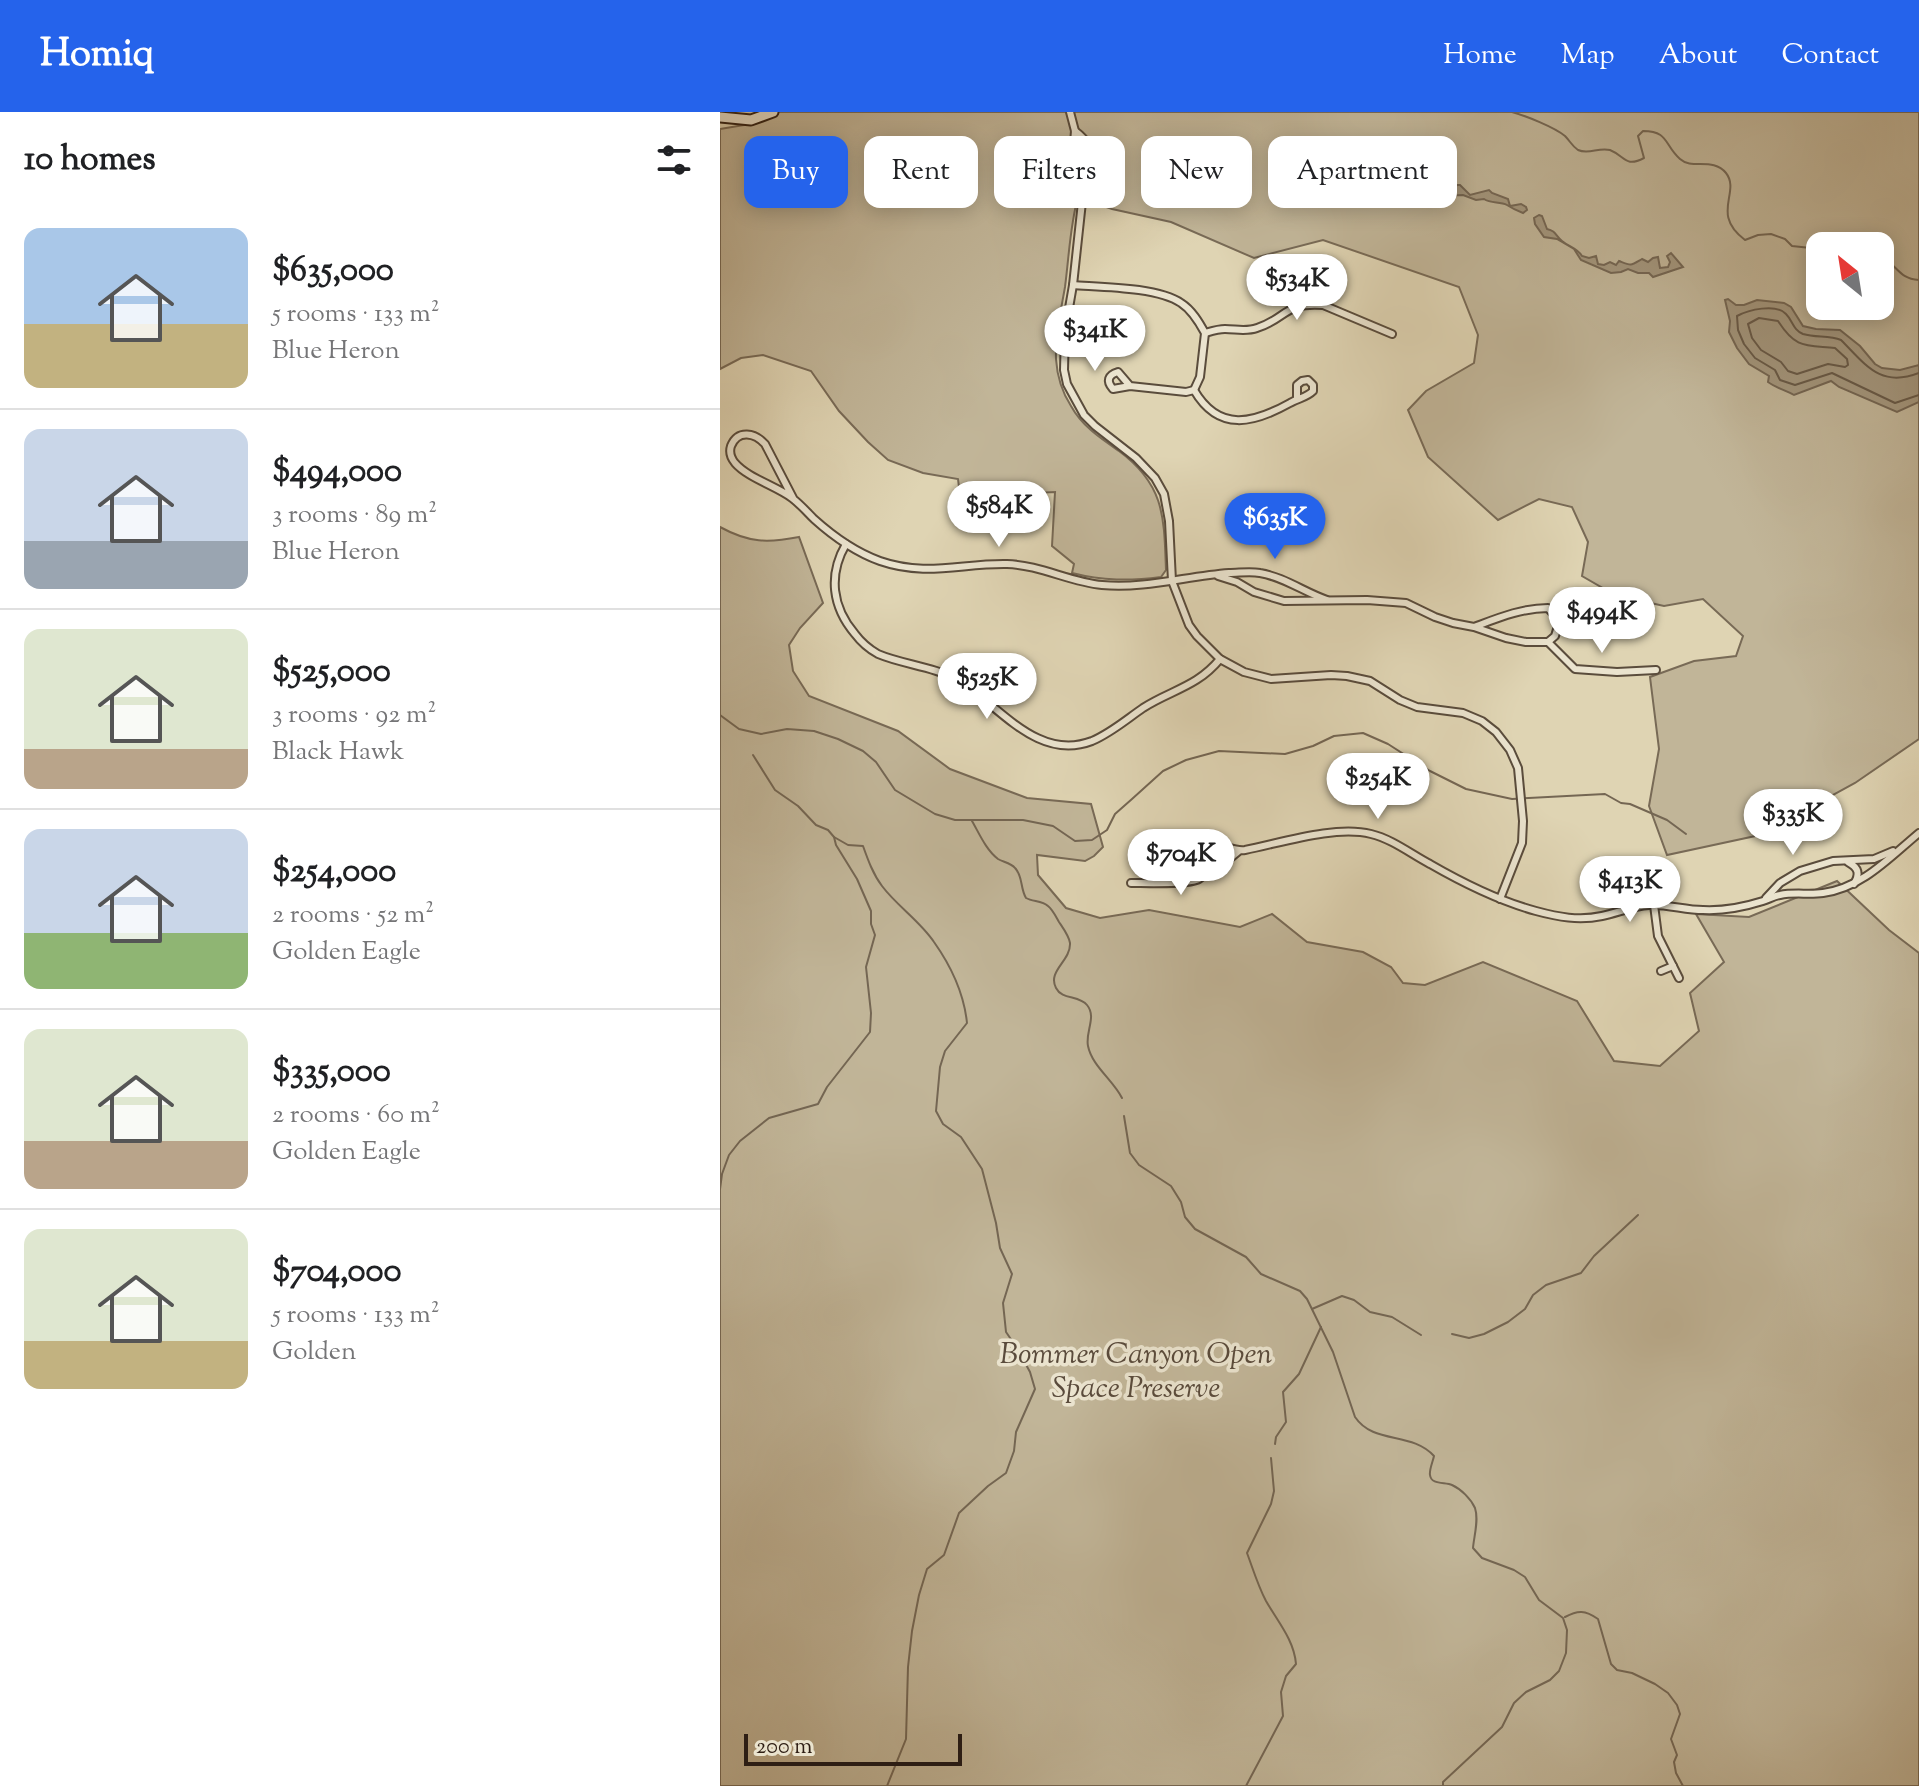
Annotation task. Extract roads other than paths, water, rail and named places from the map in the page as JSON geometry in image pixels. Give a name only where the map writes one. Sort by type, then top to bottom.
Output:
[{"type":"street","points":[[720,117],[751,120],[773,112]]},
{"type":"street","points":[[1070,112],[1075,136]]},
{"type":"street","points":[[1075,131],[1082,136]]},
{"type":"street","points":[[1081,208],[1063,359],[1067,384],[1084,415],[1136,458],[1155,478],[1164,494],[1169,521],[1172,581],[1189,625],[1220,659],[1244,672],[1271,679],[1347,676],[1370,681],[1417,707],[1463,713],[1482,721],[1496,732],[1510,750],[1518,768],[1523,821],[1522,843],[1500,899]]},
{"type":"street","points":[[1073,285],[1148,292],[1179,301],[1205,333],[1200,377],[1194,390]]},
{"type":"street","points":[[1205,333],[1261,328],[1288,310],[1311,304],[1323,305],[1392,334]]},
{"type":"street","points":[[1130,386],[1186,392],[1194,390]]},
{"type":"street","points":[[1194,390],[1213,412],[1232,420],[1254,420],[1297,399]]},
{"type":"street","points":[[793,498],[759,437],[742,435],[735,440],[730,452],[736,464],[793,498],[834,537],[879,561],[900,567],[922,570],[1013,565],[1100,585],[1135,586],[1213,574],[1257,572],[1284,579],[1309,594],[1327,600]]},
{"type":"street","points":[[846,544],[839,556],[834,591],[839,610],[862,642],[874,652],[942,672],[961,682],[1022,730],[1050,743],[1071,745],[1090,742],[1145,707],[1196,681],[1220,659]]},
{"type":"street","points":[[1213,574],[1284,601],[1406,603],[1453,623],[1526,642],[1548,642],[1555,636],[1558,626],[1556,617],[1548,608],[1537,608],[1511,613],[1474,627]]},
{"type":"street","points":[[1548,642],[1575,669],[1617,672],[1656,670]]},
{"type":"street","points":[[1239,851],[1210,870],[1199,859],[1207,846],[1239,851],[1331,833],[1354,831],[1371,834],[1500,899],[1535,911],[1583,919],[1654,905],[1701,911],[1721,910],[1780,895],[1838,890],[1860,881],[1919,833]]},
{"type":"street","points":[[1763,901],[1780,883],[1800,871],[1819,864],[1874,859],[1899,849]]},
{"type":"street","points":[[1845,860],[1858,871],[1854,884]]},
{"type":"street","points":[[1131,883],[1197,880],[1206,868]]},
{"type":"street","points":[[1654,905],[1658,936],[1679,978]]},
{"type":"street","points":[[1661,971],[1673,966]]},
{"type":"water","points":[[1457,185],[1470,195],[1489,190],[1508,199],[1510,206],[1521,204],[1527,210],[1523,213],[1504,204],[1457,195]]},
{"type":"water","points":[[1539,215],[1547,229],[1554,232],[1562,241],[1578,251],[1582,256],[1596,256],[1598,264],[1610,262],[1616,265],[1619,261],[1631,264],[1658,257],[1660,268],[1668,267],[1670,262],[1667,256],[1671,253],[1683,267],[1653,277],[1649,273],[1628,269],[1611,273],[1581,260],[1574,249],[1557,239],[1544,237],[1535,224],[1534,218]]},
{"type":"water","points":[[1725,300],[1736,305],[1757,300],[1784,303],[1791,307],[1803,326],[1840,330],[1882,368],[1900,370],[1919,365],[1919,402],[1897,412],[1831,381],[1794,395],[1774,386],[1768,382],[1769,376],[1749,364],[1737,348],[1729,332]]},
{"type":"waterway","points":[[1512,112],[1554,129],[1578,150],[1610,150],[1633,162],[1644,158],[1638,136],[1643,131],[1658,133],[1685,162],[1709,164],[1726,173],[1730,180],[1729,221],[1745,240],[1771,234],[1785,239],[1792,246],[1806,248]]},
{"type":"waterway","points":[[1894,267],[1911,279],[1919,280]]},
{"type":"waterway","points":[[720,715],[739,729],[761,734],[787,729],[814,731],[838,739],[863,751],[876,762],[895,790],[935,814],[955,820],[1023,820],[1053,826],[1075,841],[1092,840],[1107,830],[1115,814],[1163,771],[1186,760],[1219,751],[1285,754],[1334,736],[1363,733],[1466,789],[1512,799],[1605,794],[1667,820],[1686,834]]},
{"type":"waterway","points":[[720,1189],[729,1155],[740,1141],[769,1118],[818,1104],[827,1087],[870,1032],[866,967],[875,935],[871,911],[834,837],[775,790],[753,755]]},
{"type":"waterway","points":[[972,821],[994,855],[1018,871],[1026,898],[1048,906],[1067,935],[1069,949],[1055,976],[1056,988],[1087,1005],[1091,1014],[1090,1053],[1122,1098]]},
{"type":"waterway","points":[[834,837],[848,845],[863,846],[879,881],[934,942],[960,991],[967,1023],[945,1051],[940,1067],[936,1111],[943,1124],[961,1137],[982,1169],[1000,1248],[1012,1274],[1003,1303],[1006,1332],[1030,1372],[1035,1389],[1016,1432],[1014,1451],[1006,1473],[959,1513],[944,1555],[927,1569],[912,1631],[906,1739],[887,1786]]},
{"type":"waterway","points":[[1124,1116],[1130,1153],[1139,1165],[1171,1186],[1181,1202],[1185,1217],[1195,1229],[1246,1257],[1261,1274],[1300,1291],[1307,1299],[1333,1352],[1355,1417],[1372,1431],[1415,1443],[1434,1456],[1431,1478],[1459,1489],[1475,1508],[1473,1548],[1482,1558],[1525,1577],[1539,1600],[1563,1618],[1567,1630],[1566,1653],[1559,1671],[1514,1703],[1502,1727],[1443,1782],[1443,1786]]},
{"type":"waterway","points":[[1452,1334],[1469,1338],[1508,1322],[1525,1309],[1533,1295],[1546,1285],[1581,1273],[1594,1256],[1638,1215]]},
{"type":"waterway","points":[[1312,1309],[1342,1296],[1354,1300],[1370,1312],[1392,1317],[1421,1335]]},
{"type":"waterway","points":[[1275,1444],[1286,1422],[1283,1392],[1299,1374],[1321,1327]]},
{"type":"waterway","points":[[1246,1786],[1283,1716],[1281,1692],[1286,1676],[1296,1664],[1289,1639],[1263,1595],[1247,1553],[1271,1504],[1274,1491],[1271,1458]]},
{"type":"waterway","points":[[1565,1617],[1582,1612],[1598,1619],[1611,1664],[1617,1670],[1655,1684],[1668,1693],[1677,1705],[1680,1714],[1671,1739],[1677,1755],[1674,1762],[1676,1773],[1683,1786]]},
{"type":"park label","name":"Bommer Canyon Open Space Preserve","points":[[1136,1370]]}]
